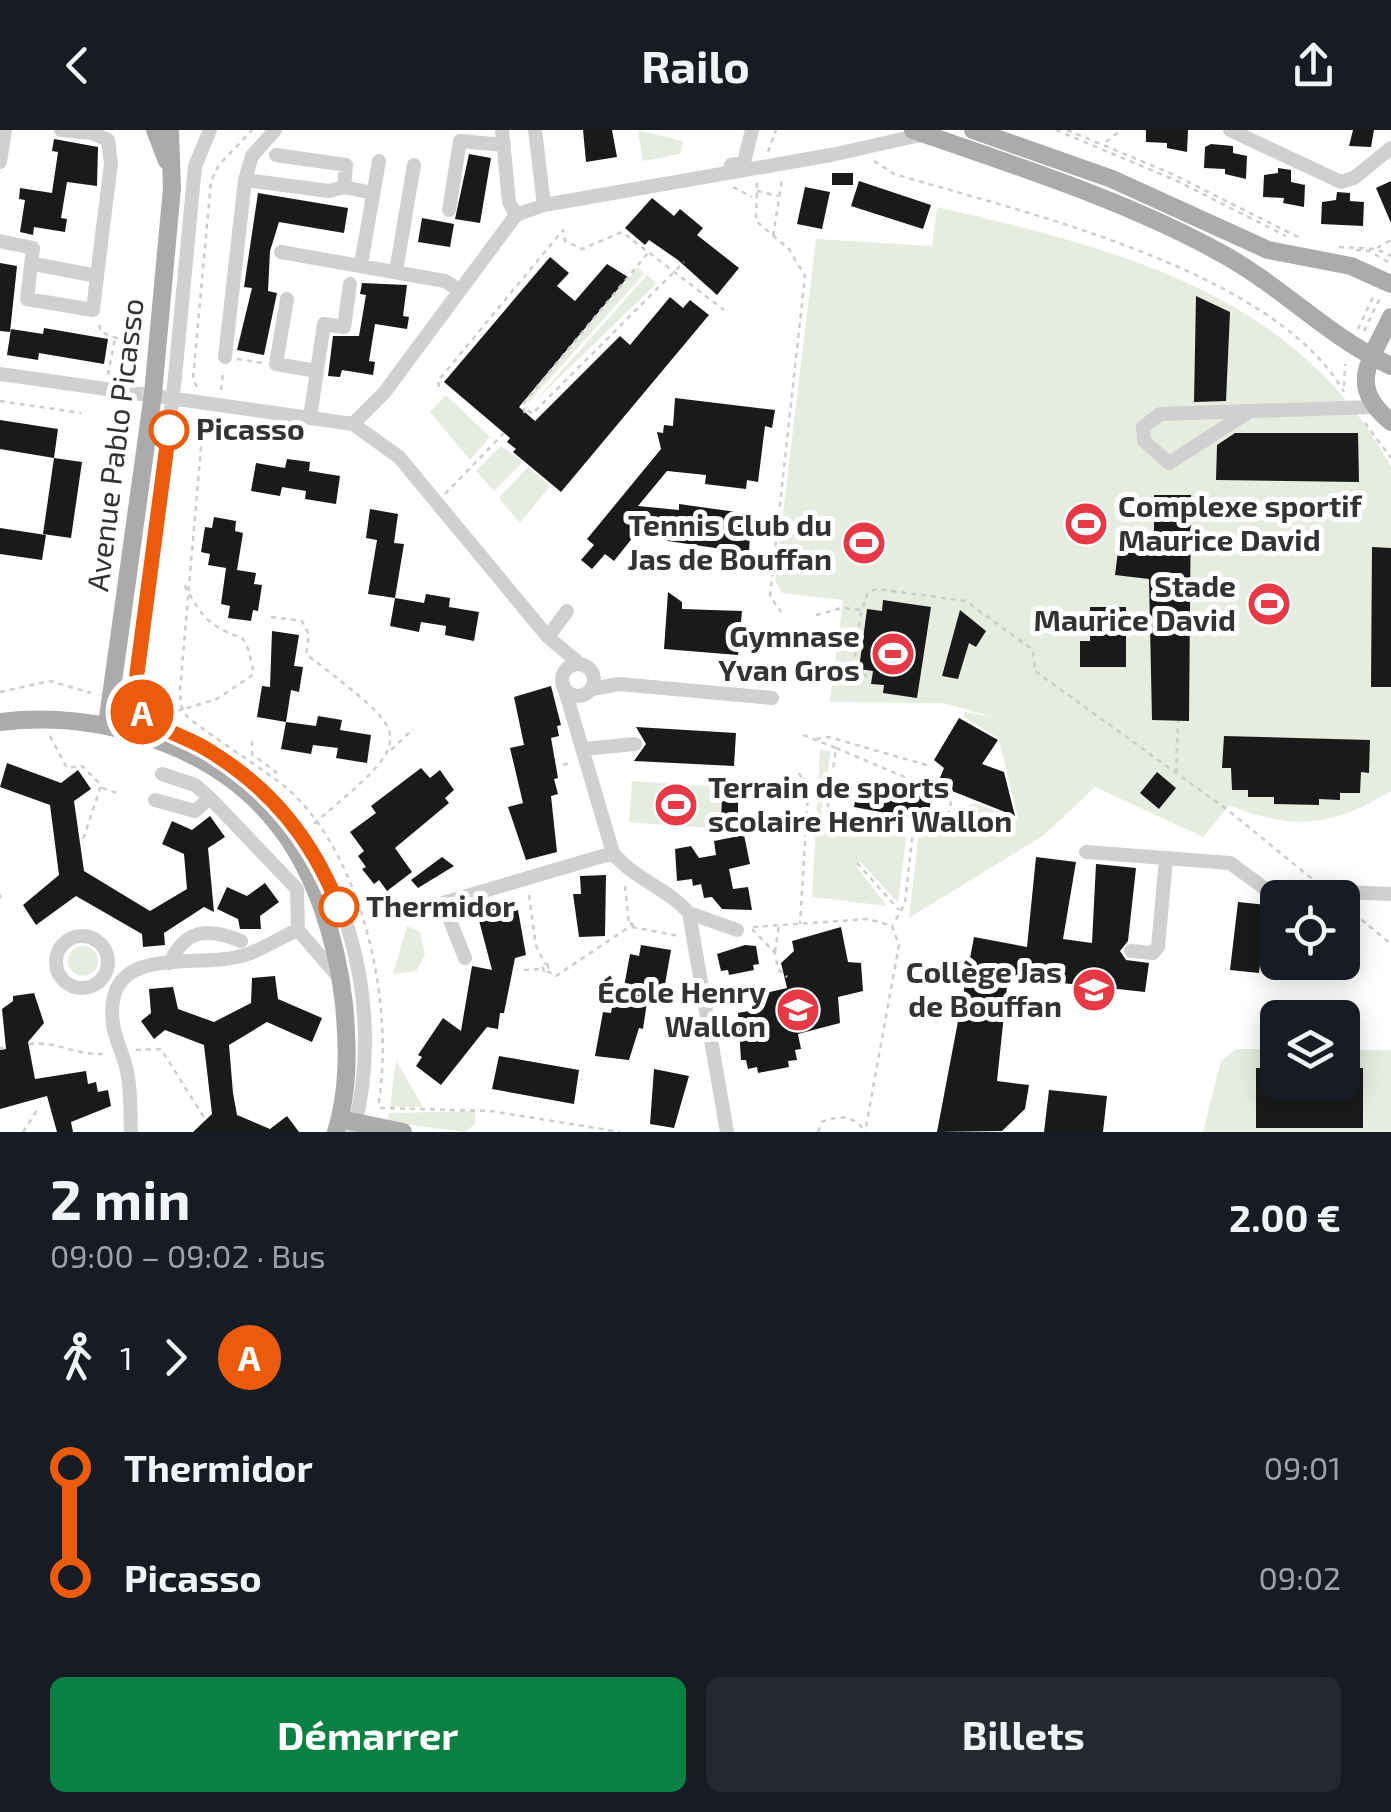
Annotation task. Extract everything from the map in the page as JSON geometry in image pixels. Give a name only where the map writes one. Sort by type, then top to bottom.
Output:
[{"type":"main road","name":"Avenue Pablo Picasso","points":[[155,130],[171,171]]},
{"type":"main road","name":"Avenue Pablo Picasso","points":[[108,725],[153,394],[171,171],[170,130]]},
{"type":"main road","points":[[973,130],[1112,179],[1268,250],[1351,266],[1384,288]]},
{"type":"main road","points":[[919,132],[1182,233],[1251,270],[1341,341],[1391,366]]},
{"type":"main road","points":[[1391,316],[1363,382],[1373,407],[1391,422]]},
{"type":"main road","points":[[0,722],[49,720],[108,725],[180,751],[246,794],[277,822],[341,980],[346,1127],[403,1132]]},
{"type":"street","points":[[0,162],[5,130]]},
{"type":"street","points":[[0,241],[33,248],[27,299],[93,310],[111,163],[108,140],[92,133],[61,130]]},
{"type":"street","name":"Avenue Pablo Picasso","points":[[210,130],[195,166],[137,694],[148,719],[215,754],[267,792],[292,820],[325,874],[354,954],[364,1017],[366,1069],[346,1127]]},
{"type":"street","points":[[225,357],[245,180],[252,156],[275,130]]},
{"type":"street","points":[[536,130],[544,201]]},
{"type":"street","points":[[353,424],[384,393],[516,215],[544,201],[744,162],[752,130]]},
{"type":"street","points":[[1230,130],[1341,182],[1354,178],[1391,148]]},
{"type":"street","points":[[544,201],[856,150],[919,132]]},
{"type":"street","points":[[449,210],[460,141],[503,138],[509,202],[516,215]]},
{"type":"street","points":[[276,155],[346,165],[344,186]]},
{"type":"street","points":[[361,264],[379,162]]},
{"type":"street","points":[[396,272],[414,165]]},
{"type":"street","points":[[245,180],[329,191],[344,186],[373,193]]},
{"type":"street","points":[[281,252],[444,281],[458,290]]},
{"type":"street","points":[[34,264],[97,276]]},
{"type":"street","points":[[310,418],[324,324],[344,326],[350,284]]},
{"type":"street","points":[[287,299],[276,364],[317,371]]},
{"type":"street","points":[[0,374],[353,424],[399,457],[552,641],[586,668],[618,684]]},
{"type":"street","points":[[1250,411],[1169,463],[1144,442],[1143,427],[1153,416],[1250,411],[1373,407]]},
{"type":"street","points":[[567,610],[552,641],[613,853],[625,868],[679,901],[688,913],[727,1132]]},
{"type":"street","points":[[563,682],[567,669],[586,668]]},
{"type":"street","points":[[577,726],[588,692],[586,668]]},
{"type":"street","points":[[563,682],[575,696],[618,684],[772,698]]},
{"type":"street","points":[[584,749],[635,744]]},
{"type":"street","points":[[162,774],[177,776],[210,798],[303,886],[298,930],[341,980]]},
{"type":"street","points":[[155,800],[195,811],[210,798]]},
{"type":"street","points":[[1086,852],[1230,863],[1260,885]]},
{"type":"street","points":[[465,958],[443,904],[613,853]]},
{"type":"street","points":[[1131,951],[1153,953],[1158,947],[1166,859]]},
{"type":"street","points":[[1360,893],[1391,894]]},
{"type":"street","points":[[688,913],[737,930]]},
{"type":"street","points":[[131,1132],[128,1075],[113,1026],[111,979],[142,964],[248,954],[298,930]]},
{"type":"street","points":[[170,963],[186,938],[200,932],[241,940]]},
{"type":"path","points":[[193,379],[211,181],[243,135],[252,130]]},
{"type":"path","points":[[1056,130],[1104,146]]},
{"type":"path","points":[[1066,130],[1308,243]]},
{"type":"path","points":[[1104,146],[1121,130]]},
{"type":"path","points":[[856,150],[894,174],[1032,214],[1216,286],[1269,316],[1301,340],[1331,368],[1344,392]]},
{"type":"path","points":[[773,237],[787,162]]},
{"type":"path","points":[[728,173],[734,190],[754,197]]},
{"type":"path","points":[[757,184],[756,221],[798,260],[806,280],[770,596],[781,612]]},
{"type":"path","points":[[755,190],[778,196]]},
{"type":"path","points":[[439,387],[438,381],[558,231],[563,230],[573,248],[582,249],[622,232],[724,310]]},
{"type":"path","points":[[1323,249],[1375,250],[1391,240]]},
{"type":"path","points":[[1333,246],[1376,249],[1391,256]]},
{"type":"path","points":[[1375,250],[1390,262]]},
{"type":"path","points":[[648,253],[522,405],[526,411],[532,414],[684,262]]},
{"type":"path","points":[[1355,335],[1384,288]]},
{"type":"path","points":[[1360,338],[1384,288]]},
{"type":"path","points":[[93,310],[101,332],[128,343],[139,360]]},
{"type":"path","points":[[1263,322],[1269,316]]},
{"type":"path","points":[[107,380],[115,337]]},
{"type":"path","points":[[1293,345],[1301,340]]},
{"type":"path","points":[[1347,354],[1350,370]]},
{"type":"path","points":[[221,391],[225,357],[276,364]]},
{"type":"path","points":[[1322,371],[1331,368]]},
{"type":"path","points":[[0,401],[81,414]]},
{"type":"path","points":[[180,710],[203,424]]},
{"type":"path","points":[[436,502],[504,433]]},
{"type":"path","points":[[180,710],[217,699],[254,674],[248,642],[242,635],[214,625],[182,584]]},
{"type":"path","points":[[872,677],[853,672],[864,597],[877,589],[966,600],[1032,650],[1035,672],[1176,774],[1311,880]]},
{"type":"path","points":[[816,615],[842,608],[862,610]]},
{"type":"path","points":[[271,616],[302,621],[308,627],[306,654],[379,711],[390,726],[390,751]]},
{"type":"path","points":[[0,692],[50,681],[92,692]]},
{"type":"path","points":[[152,700],[158,699],[176,718],[189,718]]},
{"type":"path","points":[[180,710],[270,778],[313,824],[350,883],[371,950],[383,1040],[377,1114]]},
{"type":"path","points":[[1176,774],[1178,721]]},
{"type":"path","points":[[44,726],[68,768],[82,766],[94,774],[101,787],[120,794]]},
{"type":"path","points":[[313,824],[362,784],[413,730]]},
{"type":"path","points":[[804,735],[952,797],[946,824],[880,816]]},
{"type":"path","points":[[815,740],[829,737],[930,766]]},
{"type":"path","points":[[252,741],[252,754],[276,772],[270,778]]},
{"type":"path","points":[[836,748],[828,812],[836,831]]},
{"type":"path","points":[[563,764],[570,764]]},
{"type":"path","points":[[799,773],[808,792],[800,924]]},
{"type":"path","points":[[83,840],[101,787]]},
{"type":"path","points":[[892,926],[905,903],[914,822]]},
{"type":"path","points":[[857,863],[900,912]]},
{"type":"path","points":[[625,868],[630,926]]},
{"type":"path","points":[[526,878],[536,946],[545,968],[556,976],[630,926],[694,936]]},
{"type":"path","points":[[774,952],[751,928],[868,919],[892,926]]},
{"type":"path","points":[[1360,919],[1391,944]]},
{"type":"path","points":[[779,924],[774,952],[778,969],[786,977]]},
{"type":"path","points":[[865,1132],[899,944],[892,926]]},
{"type":"path","points":[[524,970],[545,968]]},
{"type":"path","points":[[29,1044],[45,1042],[90,1056],[161,1049],[204,1119]]},
{"type":"path","points":[[23,1132],[40,1107]]},
{"type":"path","points":[[378,1108],[490,1111],[620,1132]]},
{"type":"path","points":[[818,1132],[822,1122],[844,1117],[858,1122],[865,1132]]},
{"type":"shaded area","points":[[638,130],[683,141],[680,154],[643,161]]},
{"type":"shaded area","name":"Complexe sportif Maurice David","points":[[937,207],[1070,241],[1196,287],[1253,319],[1306,358],[1352,407],[1391,467],[1391,791],[1350,812],[1312,821],[1273,819],[1229,805],[1203,837],[1095,787],[1044,835],[909,918],[920,824],[948,829],[953,811],[976,803],[1018,819],[999,739],[964,717],[964,712],[993,717],[943,703],[830,702],[843,600],[782,593],[775,580],[816,239],[932,246]]},
{"type":"shaded area","points":[[638,267],[644,274],[529,402],[526,400]]},
{"type":"shaded area","points":[[647,275],[657,283],[533,403]]},
{"type":"shaded area","points":[[446,395],[490,437],[470,460],[430,412]]},
{"type":"shaded area","points":[[501,446],[523,462],[494,491],[476,471]]},
{"type":"shaded area","points":[[528,467],[550,486],[520,523],[499,498]]},
{"type":"shaded area","points":[[820,750],[831,751],[821,812],[833,832],[838,829],[831,812],[908,823],[898,903],[860,861],[856,866],[887,906],[812,897]]},
{"type":"shaded area","name":"Terrain de sports scolaire Henri Wallon","points":[[632,781],[723,787],[720,829],[629,822]]},
{"type":"shaded area","points":[[407,926],[420,932],[425,955],[416,971],[393,974]]},
{"type":"shaded area","points":[[83,946],[93,951],[98,961],[93,971],[83,976],[73,971],[68,961],[73,951]]},
{"type":"shaded area","points":[[1236,1049],[1260,1049],[1260,1100],[1360,1100],[1360,1050],[1391,1050],[1391,1132],[1203,1132],[1221,1061]]},
{"type":"shaded area","points":[[396,1060],[423,1107],[390,1107]]},
{"type":"shaded area","points":[[475,1111],[475,1124],[465,1132],[387,1122],[389,1113]]},
{"type":"building","points":[[583,130],[612,130],[617,157],[586,162]]},
{"type":"building","points":[[1146,130],[1188,130],[1187,152],[1167,148],[1167,143],[1146,142]]},
{"type":"building","points":[[1353,130],[1374,130],[1371,147],[1349,146]]},
{"type":"building","points":[[54,139],[98,147],[97,186],[67,182],[61,218],[67,219],[65,232],[34,227],[33,235],[20,232],[25,200],[19,199],[20,188],[52,193],[58,152],[52,151]]},
{"type":"building","points":[[1233,146],[1233,153],[1247,156],[1246,179],[1225,174],[1225,169],[1204,168],[1205,147]]},
{"type":"building","points":[[469,154],[491,158],[480,223],[455,219]]},
{"type":"building","points":[[1278,168],[1291,170],[1291,182],[1305,185],[1304,207],[1283,203],[1284,198],[1263,197],[1264,175],[1278,173]]},
{"type":"building","points":[[832,173],[853,173],[853,185],[832,185]]},
{"type":"building","points":[[859,181],[931,205],[923,229],[851,206]]},
{"type":"building","points":[[1391,181],[1391,223],[1376,188]]},
{"type":"building","points":[[805,187],[830,192],[822,229],[797,224]]},
{"type":"building","points":[[1337,192],[1350,193],[1350,201],[1364,202],[1363,226],[1321,224],[1322,202],[1336,200]]},
{"type":"building","points":[[258,193],[348,208],[344,233],[279,222],[270,251],[268,291],[277,293],[264,355],[237,350],[252,288],[244,287]]},
{"type":"building","points":[[652,198],[674,216],[680,209],[703,228],[697,235],[739,268],[717,295],[678,260],[649,240],[645,245],[625,228]]},
{"type":"building","points":[[422,218],[454,224],[450,247],[418,242]]},
{"type":"building","points":[[550,257],[569,273],[557,286],[575,301],[607,264],[628,277],[519,407],[535,421],[620,336],[630,345],[670,297],[683,308],[690,300],[709,315],[561,492],[513,452],[516,449],[507,442],[510,438],[444,382]]},
{"type":"building","points":[[0,263],[17,266],[10,332],[0,331]]},
{"type":"building","points":[[362,283],[407,285],[403,316],[409,317],[407,329],[375,324],[369,361],[375,362],[373,375],[342,370],[340,377],[328,376],[333,336],[359,336],[366,295],[360,294]]},
{"type":"building","points":[[1196,296],[1230,312],[1226,401],[1194,402]]},
{"type":"building","points":[[44,328],[108,339],[104,364],[39,353],[38,360],[7,355],[11,329],[43,334]]},
{"type":"building","points":[[675,398],[775,410],[772,428],[765,426],[758,482],[747,480],[746,489],[705,484],[706,475],[667,471],[638,506],[679,510],[679,504],[751,514],[749,553],[634,536],[614,561],[605,554],[592,569],[581,560],[594,545],[587,539],[661,449],[657,432],[663,433],[664,425],[673,426]]},
{"type":"building","points":[[0,420],[58,429],[54,458],[0,449]]},
{"type":"building","points":[[1235,433],[1358,433],[1359,482],[1216,480],[1217,445]]},
{"type":"building","points":[[54,458],[82,462],[71,538],[43,534]]},
{"type":"building","points":[[287,459],[310,462],[309,471],[340,476],[336,504],[305,499],[306,491],[282,487],[280,496],[251,491],[256,463],[285,468]]},
{"type":"building","points":[[1154,495],[1191,495],[1189,721],[1152,720],[1149,579],[1115,575],[1119,543],[1154,547]]},
{"type":"building","points":[[370,509],[398,514],[394,543],[404,544],[395,598],[368,594],[377,540],[366,538]]},
{"type":"building","points":[[214,517],[236,521],[235,531],[243,533],[237,570],[256,573],[254,584],[262,585],[258,611],[253,610],[251,621],[228,618],[230,606],[221,604],[226,568],[208,565],[210,554],[201,552],[205,527],[212,528]]},
{"type":"building","points":[[0,528],[46,535],[42,560],[0,554]]},
{"type":"building","points":[[1372,547],[1391,548],[1391,687],[1371,687]]},
{"type":"building","points":[[668,592],[682,602],[682,609],[742,611],[738,655],[664,649]]},
{"type":"building","points":[[426,594],[450,598],[449,607],[479,612],[474,641],[445,635],[446,626],[421,622],[419,632],[390,626],[395,598],[424,603]]},
{"type":"building","name":"Gymnase Yvan Gros","points":[[883,600],[931,607],[917,698],[883,693],[884,685],[871,684],[873,671],[859,669],[867,609],[882,611]]},
{"type":"building","points":[[1090,607],[1126,607],[1126,667],[1080,667],[1080,641],[1090,641]]},
{"type":"building","points":[[960,610],[986,631],[976,647],[969,643],[958,679],[942,676]]},
{"type":"building","points":[[272,631],[299,635],[294,666],[303,667],[299,692],[291,690],[286,722],[257,717],[262,686],[270,687]]},
{"type":"building","points":[[551,686],[561,725],[557,726],[559,736],[551,738],[558,778],[554,779],[558,794],[551,796],[557,852],[526,860],[508,807],[523,803],[510,748],[524,745],[514,697]]},
{"type":"building","points":[[318,716],[342,720],[340,730],[371,735],[367,763],[336,758],[338,748],[313,745],[311,754],[281,749],[286,722],[316,726]]},
{"type":"building","points":[[959,718],[998,740],[982,764],[1004,772],[1015,816],[937,785],[944,768],[934,760]]},
{"type":"building","points":[[636,727],[736,733],[734,766],[634,761],[646,744]]},
{"type":"building","points":[[1224,736],[1370,740],[1369,773],[1361,772],[1360,793],[1340,793],[1340,800],[1319,799],[1319,805],[1274,804],[1274,797],[1248,797],[1248,790],[1232,790],[1231,768],[1222,768]]},
{"type":"building","points":[[7,763],[61,783],[78,770],[91,789],[74,801],[84,871],[150,911],[187,889],[184,854],[162,844],[172,821],[192,830],[210,816],[225,837],[208,848],[214,912],[204,907],[164,933],[165,945],[143,947],[142,934],[76,896],[36,925],[23,905],[59,875],[50,805],[0,787]]},
{"type":"building","points":[[421,768],[430,778],[440,770],[454,790],[445,798],[449,803],[395,848],[412,872],[387,891],[379,880],[374,884],[362,869],[366,867],[358,856],[364,851],[350,832],[376,813],[371,806]]},
{"type":"building","points":[[1157,772],[1176,788],[1159,809],[1140,793]]},
{"type":"building","points":[[858,785],[931,798],[928,821],[854,807]]},
{"type":"building","points":[[722,798],[738,798],[738,820],[721,820]]},
{"type":"building","points":[[744,835],[750,864],[729,869],[733,889],[748,887],[752,910],[722,909],[712,897],[704,898],[701,884],[693,886],[692,879],[677,881],[675,849],[691,846],[699,858],[716,855],[714,841]]},
{"type":"building","points":[[442,857],[454,866],[418,888],[411,880]]},
{"type":"building","points":[[1036,857],[1076,862],[1063,939],[1092,943],[1096,864],[1136,868],[1128,941],[1120,951],[1126,960],[1149,963],[1145,992],[1008,977],[997,1081],[1029,1085],[1025,1109],[1002,1131],[937,1132],[974,937],[1027,947]]},
{"type":"building","points":[[606,875],[605,936],[579,937],[573,894],[581,894],[580,876]]},
{"type":"building","name":"Thermidor","points":[[265,883],[279,902],[260,916],[261,929],[240,929],[238,919],[217,909],[227,887],[247,896]]},
{"type":"building","points":[[516,899],[526,955],[515,958],[498,1029],[487,1027],[441,1085],[416,1066],[422,1057],[418,1055],[443,1018],[461,1031],[472,966],[492,970],[476,909]]},
{"type":"building","points":[[1238,902],[1260,904],[1259,973],[1230,970]]},
{"type":"building","name":"École Henry Wallon","points":[[841,927],[848,962],[861,963],[863,991],[838,997],[840,1023],[798,1034],[801,1049],[795,1050],[797,1060],[788,1061],[789,1067],[758,1073],[757,1067],[748,1069],[746,1060],[741,1060],[738,1013],[760,1009],[761,994],[787,988],[781,963],[794,951],[792,941]]},
{"type":"building","points":[[641,945],[671,950],[664,990],[658,1004],[647,1002],[643,1029],[639,1028],[629,1060],[595,1056],[603,1012],[611,1013],[614,996],[622,998],[630,954],[639,956]]},
{"type":"building","points":[[745,945],[756,946],[759,964],[753,965],[754,970],[729,975],[728,970],[721,971],[717,954]]},
{"type":"building","points":[[275,976],[278,999],[322,1018],[312,1042],[267,1022],[229,1045],[233,1093],[237,1115],[270,1129],[287,1116],[299,1132],[193,1132],[212,1114],[204,1045],[165,1030],[154,1039],[141,1021],[151,1013],[149,989],[173,987],[178,1009],[214,1022],[251,1003],[252,978]]},
{"type":"building","points":[[34,993],[44,1023],[28,1042],[35,1079],[86,1071],[88,1084],[96,1082],[98,1092],[108,1090],[111,1106],[71,1122],[73,1132],[57,1132],[47,1096],[0,1109],[0,1050],[6,1049],[2,1009],[13,1001],[13,996]]},
{"type":"building","points":[[499,1056],[579,1070],[574,1104],[492,1089]]},
{"type":"building","points":[[1256,1068],[1260,1068],[1260,1100],[1360,1100],[1363,1068],[1363,1128],[1256,1128]]},
{"type":"building","points":[[654,1069],[689,1076],[674,1128],[650,1124]]},
{"type":"building","points":[[1049,1090],[1107,1096],[1103,1132],[1044,1132]]},
{"type":"bus line","name":"A","points":[[169,430],[137,673],[139,704],[148,719],[186,736],[267,792],[308,844],[339,907]]},
{"type":"place","name":"Picasso","points":[[169,430]]},
{"type":"place","name":"Complexe sportif Maurice David","points":[[1086,524]]},
{"type":"place","name":"Tennis Club du Jas de Bouffan","points":[[864,543]]},
{"type":"place","name":"Stade Maurice David","points":[[1269,604]]},
{"type":"place","name":"Gymnase Yvan Gros","points":[[893,654]]},
{"type":"place","name":"Terrain de sports scolaire Henri Wallon","points":[[676,805]]},
{"type":"place","name":"Thermidor","points":[[339,907]]},
{"type":"place","name":"Collège Jas de Bouffan","points":[[1094,990]]},
{"type":"place","name":"École Henry Wallon","points":[[798,1010]]}]
